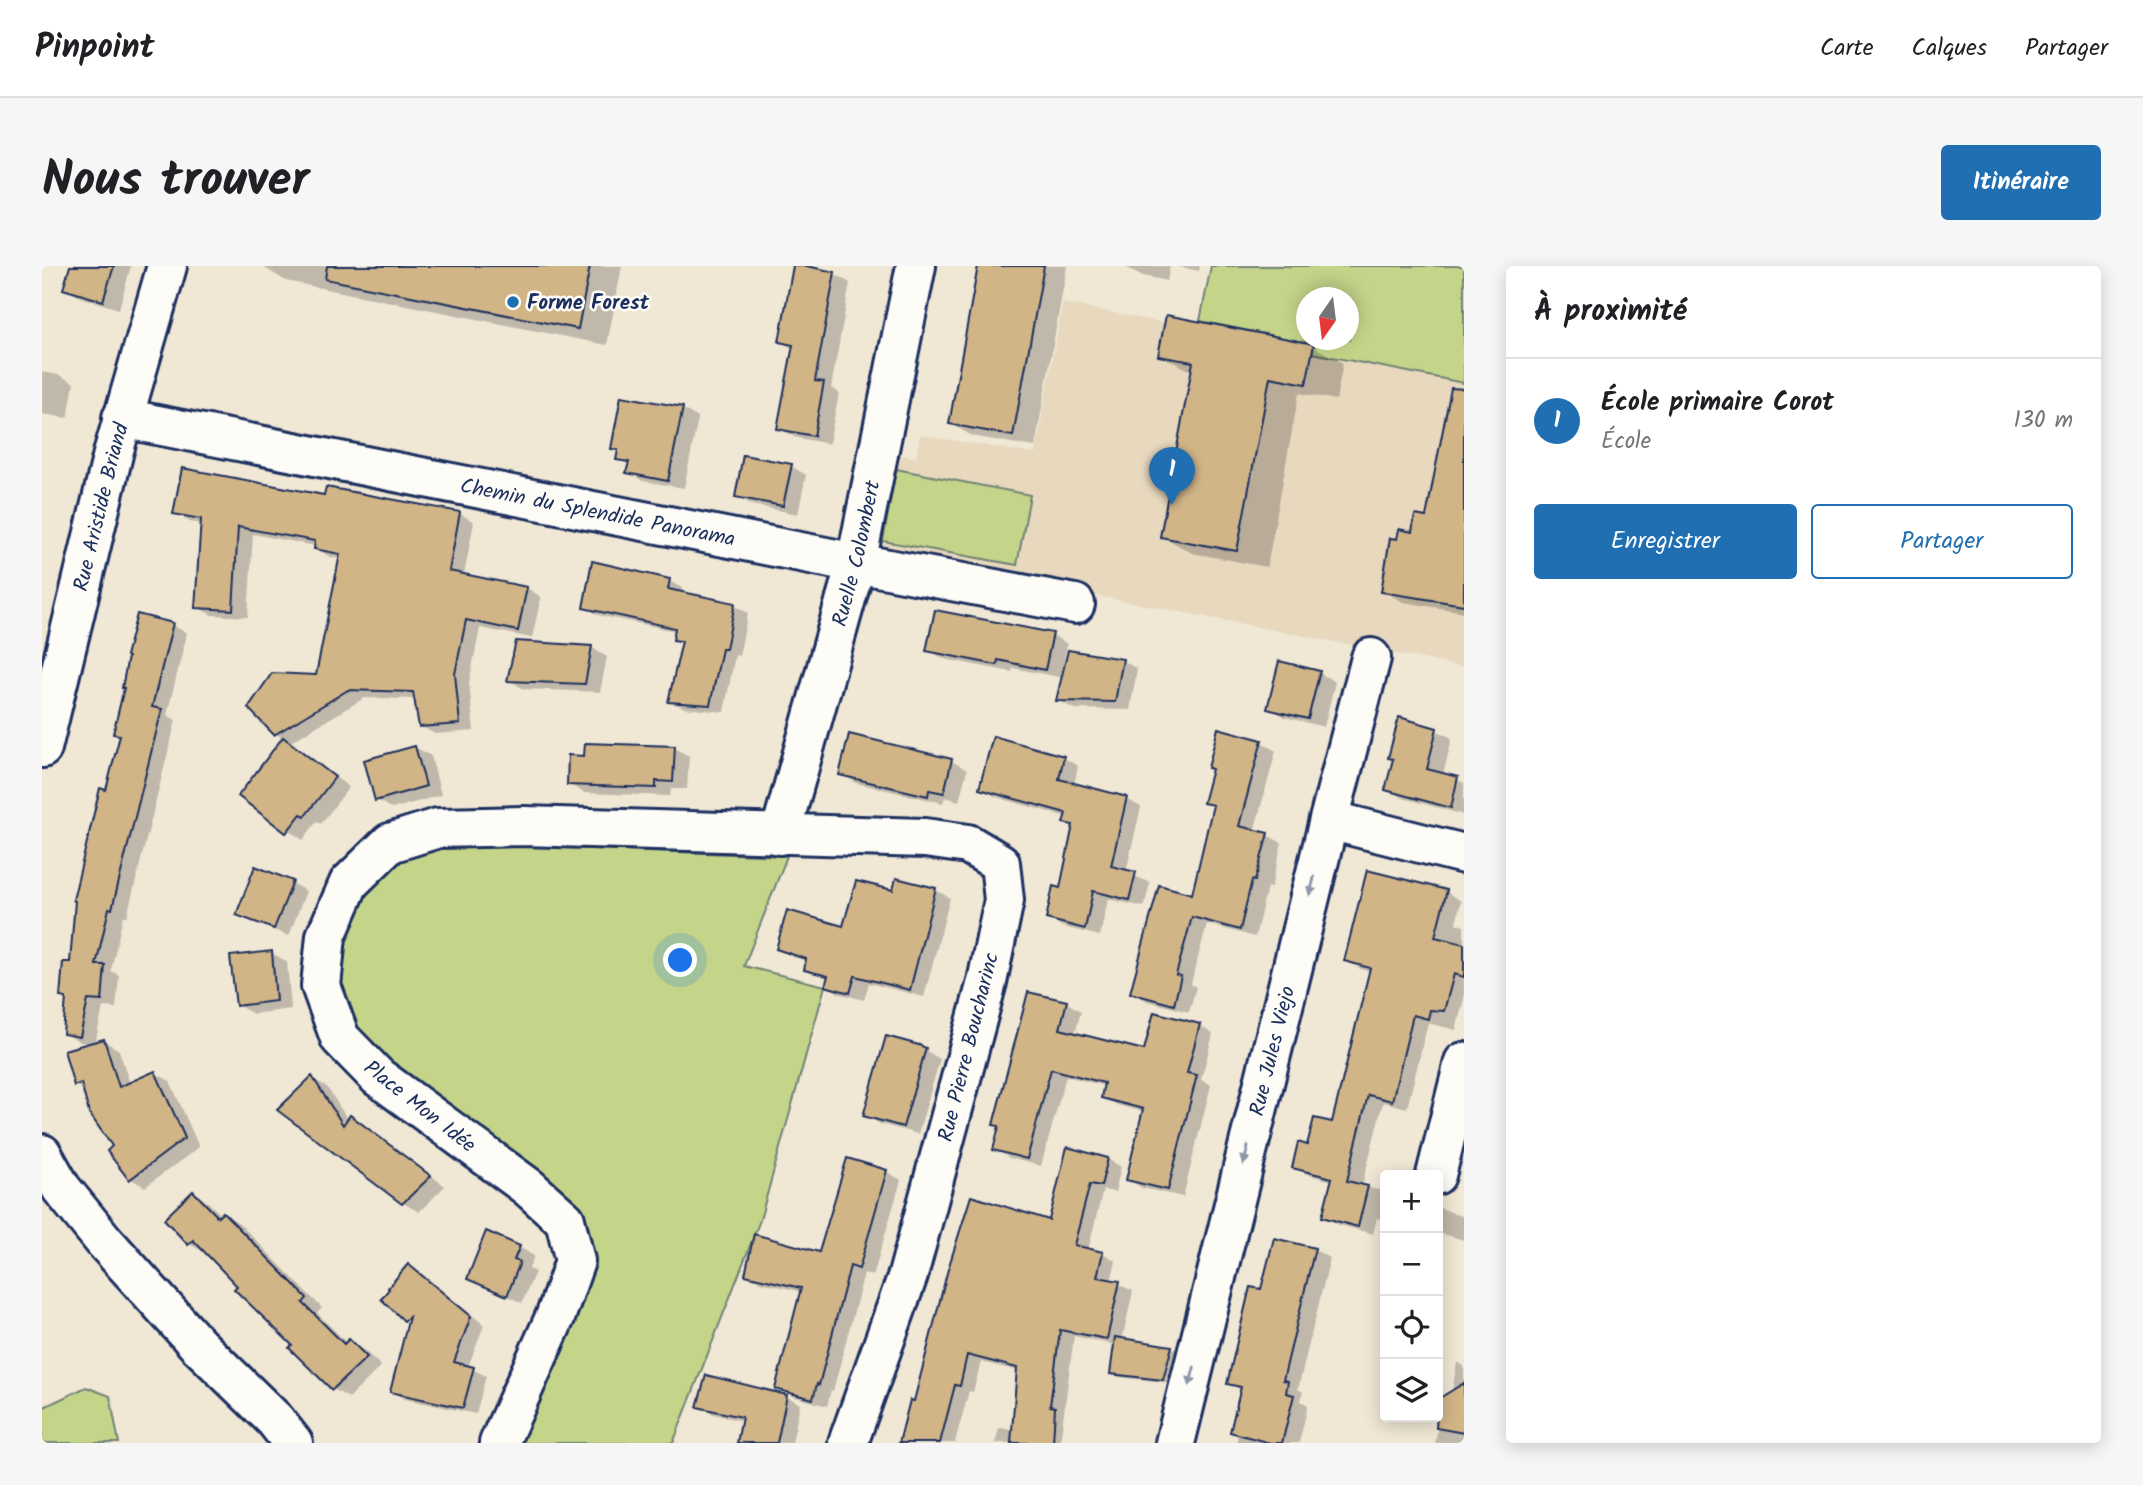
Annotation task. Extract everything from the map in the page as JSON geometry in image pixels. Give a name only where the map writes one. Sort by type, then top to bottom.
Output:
[{"type":"street","name":"Rue Aristide Briand","points":[[42,748],[122,418],[167,266]]},
{"type":"street","name":"Ruelle Colombert","points":[[780,835],[856,563],[916,266]]},
{"type":"street","name":"Chemin du Splendide Panorama","points":[[122,418],[1075,604]]},
{"type":"street","name":"Rue Jules Viejo","points":[[1175,1443],[1371,658]]},
{"type":"street","points":[[1329,820],[1464,854]]},
{"type":"street","name":"Place Mon Idée","points":[[499,1443],[556,1315],[575,1261],[565,1220],[528,1188],[378,1077],[340,1038],[321,986],[326,936],[349,883],[390,843],[439,828],[524,826],[780,835]]},
{"type":"street","name":"Rue Pierre Boucharinc","points":[[780,835],[925,838],[968,844],[1000,863],[1004,900],[987,982],[908,1275],[848,1443]]},
{"type":"street","points":[[1437,1170],[1464,1062]]},
{"type":"street","points":[[42,1154],[61,1188],[104,1241],[198,1345],[275,1420],[293,1443]]},
{"type":"street","points":[[42,1199],[155,1297]]},
{"type":"shaded area","points":[[1063,303],[1164,323],[1166,315],[1296,340],[1296,350],[1313,350],[1313,353],[1464,383],[1464,667],[871,552],[891,453],[916,458],[920,435],[1035,454]]},
{"type":"green space","points":[[1211,266],[1464,266],[1464,383],[1312,353],[1313,350],[1359,350],[1359,287],[1296,287],[1296,340],[1200,321]]},
{"type":"green space","points":[[896,469],[1030,495],[1017,565],[883,541]]},
{"type":"green space","points":[[450,844],[787,856],[744,966],[825,986],[760,1220],[673,1443],[518,1443],[588,1269],[589,1236],[572,1203],[345,1028],[331,959],[354,899],[396,860]]},
{"type":"green space","points":[[86,1387],[110,1396],[119,1443],[42,1443],[42,1408]]},
{"type":"building","points":[[70,266],[114,266],[103,301],[63,289]]},
{"type":"building","name":"Forme Forest","points":[[327,266],[590,266],[578,329],[325,279]]},
{"type":"building","points":[[793,266],[835,272],[815,381],[824,382],[814,436],[777,429],[793,345],[779,342]]},
{"type":"building","points":[[978,266],[1044,266],[1013,436],[949,424]]},
{"type":"building","points":[[1166,315],[1296,340],[1296,350],[1313,350],[1306,384],[1270,377],[1237,551],[1160,537],[1193,362],[1158,356]]},
{"type":"building","points":[[1451,388],[1464,389],[1464,605],[1381,592],[1390,538],[1397,539],[1399,529],[1412,532],[1415,515],[1426,517]]},
{"type":"building","points":[[621,396],[683,407],[668,481],[626,473],[629,462],[616,460],[618,450],[611,449]]},
{"type":"building","points":[[743,455],[792,464],[783,506],[735,497]]},
{"type":"building","points":[[182,468],[324,495],[326,487],[460,512],[449,571],[527,587],[518,631],[466,620],[455,674],[460,724],[419,727],[413,692],[348,690],[274,735],[248,708],[272,673],[316,675],[340,554],[314,549],[315,541],[238,527],[233,610],[195,608],[201,519],[173,514]]},
{"type":"building","points":[[592,561],[670,579],[668,589],[735,603],[726,649],[722,649],[710,705],[668,702],[682,641],[673,640],[675,628],[583,608]]},
{"type":"building","points":[[935,610],[1053,633],[1045,670],[998,660],[997,665],[926,651]]},
{"type":"building","points":[[137,614],[173,623],[152,707],[162,709],[96,965],[105,965],[102,1001],[88,1000],[80,1037],[63,1034],[66,998],[60,997],[63,962],[70,962],[73,900],[100,788],[106,790],[120,735],[113,734],[124,688],[126,656]]},
{"type":"building","points":[[516,641],[592,646],[585,684],[507,681]]},
{"type":"building","points":[[1068,650],[1123,659],[1115,702],[1056,701]]},
{"type":"building","points":[[1279,661],[1320,671],[1308,719],[1267,709]]},
{"type":"building","points":[[1399,717],[1437,728],[1427,769],[1458,777],[1451,808],[1385,790],[1393,759],[1388,758]]},
{"type":"building","points":[[1218,728],[1262,740],[1239,826],[1268,833],[1255,881],[1252,880],[1240,930],[1192,917],[1176,975],[1181,976],[1174,1005],[1130,993],[1159,885],[1192,894],[1213,805],[1203,803],[1212,769],[1208,768]]},
{"type":"building","points":[[849,734],[952,759],[944,793],[929,790],[928,796],[839,775]]},
{"type":"building","points":[[993,736],[1064,756],[1059,779],[1127,797],[1111,866],[1136,872],[1129,900],[1093,891],[1085,929],[1046,919],[1053,886],[1060,888],[1073,825],[1063,823],[1066,813],[979,789]]},
{"type":"building","points":[[283,737],[335,777],[305,816],[301,814],[286,833],[238,796]]},
{"type":"building","points":[[585,743],[675,746],[673,782],[656,781],[656,788],[567,785],[568,755],[584,756]]},
{"type":"building","points":[[415,746],[426,786],[375,801],[364,760]]},
{"type":"building","points":[[255,866],[293,881],[274,929],[236,915]]},
{"type":"building","points":[[1367,870],[1447,890],[1435,937],[1464,944],[1464,977],[1454,974],[1444,1011],[1430,1010],[1428,1019],[1413,1015],[1392,1101],[1368,1095],[1347,1181],[1368,1186],[1358,1227],[1322,1217],[1332,1178],[1292,1168],[1298,1142],[1307,1145],[1314,1118],[1332,1122],[1370,968],[1344,961]]},
{"type":"building","points":[[896,878],[936,888],[910,990],[855,976],[850,993],[825,986],[828,976],[804,970],[806,959],[776,949],[787,910],[843,926],[856,881],[893,890]]},
{"type":"building","points":[[272,951],[276,1001],[236,1006],[230,956]]},
{"type":"building","points":[[1028,992],[1067,1001],[1060,1029],[1144,1050],[1154,1012],[1200,1024],[1187,1073],[1197,1075],[1168,1190],[1126,1180],[1143,1109],[1101,1098],[1104,1083],[1051,1069],[1027,1159],[993,1150],[999,1126],[993,1125]]},
{"type":"building","points":[[886,1036],[926,1048],[903,1127],[863,1116]]},
{"type":"building","points":[[104,1039],[119,1087],[155,1071],[185,1138],[129,1180],[107,1151],[112,1146],[89,1113],[81,1083],[74,1086],[64,1050]]},
{"type":"building","points":[[312,1076],[343,1125],[350,1115],[431,1176],[402,1204],[277,1110]]},
{"type":"building","points":[[1067,1147],[1108,1158],[1101,1186],[1090,1184],[1074,1245],[1103,1252],[1097,1277],[1120,1281],[1107,1339],[1060,1330],[1050,1406],[1055,1407],[1053,1443],[1011,1443],[1017,1368],[967,1355],[960,1386],[955,1385],[940,1443],[899,1443],[910,1400],[914,1401],[948,1269],[971,1196],[1049,1220]]},
{"type":"building","points":[[847,1158],[887,1170],[859,1269],[850,1266],[813,1399],[775,1389],[801,1288],[745,1275],[754,1234],[819,1252]]},
{"type":"building","points":[[193,1191],[218,1217],[223,1212],[307,1298],[303,1303],[344,1344],[349,1339],[367,1357],[332,1390],[289,1348],[292,1345],[234,1289],[237,1286],[193,1240],[188,1245],[164,1219]]},
{"type":"building","points":[[486,1231],[520,1246],[514,1260],[520,1262],[507,1296],[467,1279]]},
{"type":"building","points":[[1274,1238],[1315,1248],[1283,1380],[1288,1381],[1286,1393],[1294,1395],[1282,1443],[1270,1443],[1230,1432],[1241,1387],[1227,1384],[1250,1287],[1261,1289]]},
{"type":"building","points":[[408,1264],[471,1316],[454,1362],[474,1367],[463,1408],[390,1392],[409,1317],[404,1321],[381,1299]]},
{"type":"building","points":[[1115,1337],[1172,1346],[1163,1380],[1110,1374]]},
{"type":"building","points":[[706,1375],[787,1395],[777,1443],[737,1443],[742,1417],[697,1407]]},
{"type":"building","points":[[1464,1383],[1464,1433],[1436,1428],[1436,1422],[1443,1422],[1443,1396]]},
{"type":"place","name":"Forme Forest","points":[[513,302]]},
{"type":"place","name":"École primaire Corot","points":[[1172,505]]}]
